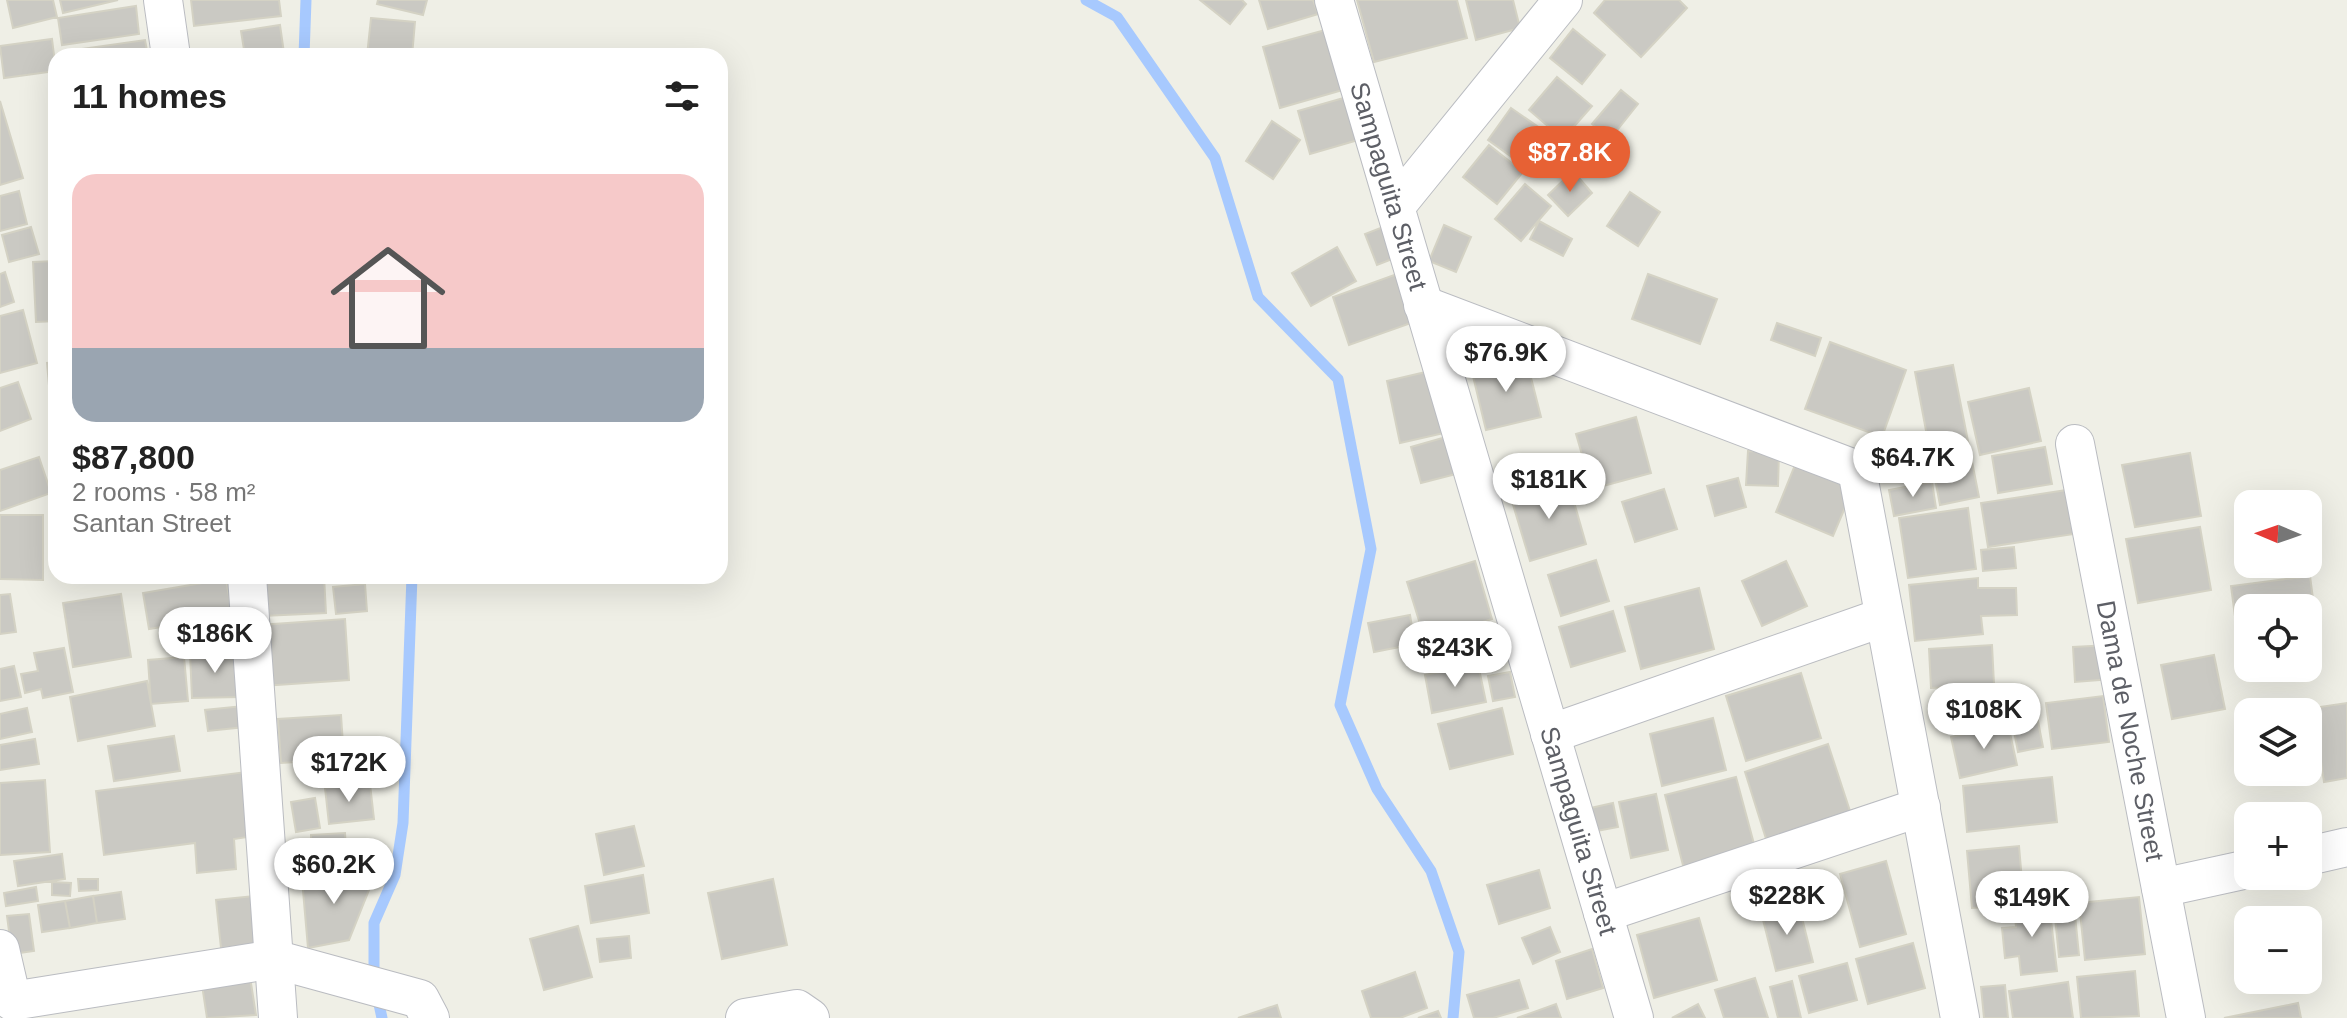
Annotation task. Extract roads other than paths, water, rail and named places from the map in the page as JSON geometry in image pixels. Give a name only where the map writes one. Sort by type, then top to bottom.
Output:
[{"type":"street","points":[[163,0],[170,48]]},
{"type":"street","name":"Sampaguita Street","points":[[1334,0],[1634,1018]]},
{"type":"street","points":[[1395,207],[1563,0]]},
{"type":"street","points":[[1423,305],[1857,470],[1960,1018]]},
{"type":"street","name":"Dama de Noche Street","points":[[2075,444],[2186,1018]]},
{"type":"street","points":[[248,584],[278,1018]]},
{"type":"street","points":[[1550,734],[1884,617]]},
{"type":"street","points":[[1603,913],[1921,807]]},
{"type":"street","points":[[2322,853],[2347,847]]},
{"type":"street","points":[[2161,888],[2234,872]]},
{"type":"street","points":[[0,949],[12,1001],[274,959],[420,999],[430,1018]]},
{"type":"street","points":[[745,1018],[797,1009],[810,1018]]},
{"type":"waterway","points":[[304,48],[306,0]]},
{"type":"waterway","points":[[1086,0],[1117,17],[1215,158],[1258,297],[1338,379],[1371,549],[1340,705],[1377,789],[1431,871],[1459,952],[1453,1018]]},
{"type":"waterway","points":[[374,978],[374,923],[395,875],[403,823],[412,584]]},
{"type":"waterway","points":[[377,995],[382,1018]]}]
